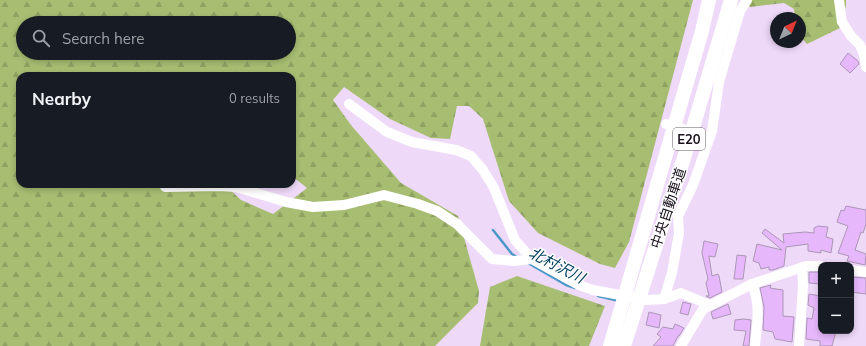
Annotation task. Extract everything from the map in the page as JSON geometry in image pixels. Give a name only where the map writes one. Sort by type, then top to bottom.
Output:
[{"type":"highway","name":"中央自動車道","points":[[610,346],[700,39],[709,0]]},
{"type":"highway","name":"中央自動車道","points":[[624,346],[715,57],[731,0]]},
{"type":"street","points":[[664,299],[672,273],[679,233],[678,216],[693,185],[709,136],[719,82],[740,11],[747,0]]},
{"type":"street","points":[[839,0],[842,22],[851,36],[860,45],[864,55],[866,67]]},
{"type":"street","points":[[349,104],[387,132],[412,142],[456,150],[471,156],[483,170],[494,188],[515,240],[532,258],[579,285],[593,290],[647,300],[664,299],[681,293],[710,305]]},
{"type":"street","points":[[666,124],[709,136]]},
{"type":"street","points":[[239,188],[286,202],[314,207],[344,205],[384,195],[418,204],[437,211],[457,224],[492,259],[514,261],[532,258]]},
{"type":"street","points":[[681,346],[703,309],[752,284],[802,267],[818,266]]},
{"type":"street","points":[[799,346],[803,286],[802,267]]},
{"type":"street","points":[[854,270],[866,272]]},
{"type":"street","points":[[752,284],[758,298],[755,346]]},
{"type":"green space","points":[[0,0],[693,0],[629,242],[615,268],[600,264],[538,233],[509,201],[483,119],[469,106],[457,106],[450,139],[431,138],[390,119],[344,87],[333,100],[351,125],[401,183],[458,216],[479,291],[478,303],[435,346],[0,346]]},
{"type":"green space","points":[[743,0],[846,0],[846,6],[840,28],[807,44],[806,12],[794,12],[794,9],[784,3],[750,7]]},
{"type":"green space","points":[[517,276],[605,306],[589,346],[480,346],[490,287]]},
{"type":"building","points":[[848,53],[858,61],[859,64],[850,73],[840,64]]},
{"type":"building","points":[[846,206],[866,210],[866,224],[863,233],[861,232],[855,250],[866,254],[865,265],[847,261],[849,256],[838,253],[848,226],[837,222],[841,210],[844,211]]},
{"type":"building","points":[[818,226],[828,227],[826,237],[833,239],[831,253],[821,250],[821,253],[808,251],[808,244],[786,247],[784,266],[773,270],[769,270],[769,267],[761,269],[759,263],[753,261],[757,244],[782,250],[762,233],[765,229],[784,243],[783,234],[805,232],[814,233],[814,228]]},
{"type":"building","points":[[704,241],[718,244],[715,257],[709,256],[712,276],[718,274],[722,292],[710,298],[706,296],[709,296],[706,283],[708,279],[702,253]]},
{"type":"building","points":[[737,255],[746,256],[743,279],[734,279]]},
{"type":"building","points":[[809,272],[818,272],[818,284],[809,283]]},
{"type":"building","points":[[854,277],[866,278],[866,294],[854,292]]},
{"type":"building","points":[[771,285],[770,288],[783,290],[783,316],[794,317],[792,342],[775,339],[773,332],[763,330],[764,307],[760,288]]},
{"type":"building","points":[[809,294],[818,296],[818,334],[835,334],[832,346],[820,346],[820,341],[806,339],[807,318],[812,319],[814,308],[808,305]]},
{"type":"building","points":[[683,302],[691,304],[688,315],[680,313]]},
{"type":"building","points":[[728,304],[731,314],[713,319],[711,312]]},
{"type":"building","points":[[649,312],[661,315],[659,328],[646,325]]},
{"type":"building","points":[[735,320],[751,320],[749,346],[743,346],[746,331],[734,330]]},
{"type":"building","points":[[675,324],[684,328],[673,346],[653,346],[661,337],[657,334],[663,327],[673,329]]},
{"type":"waterway","name":"北村沢川","points":[[493,230],[512,254],[517,257]]},
{"type":"waterway","name":"北村沢川","points":[[528,263],[566,285],[575,288]]},
{"type":"waterway","name":"北村沢川","points":[[598,296],[619,301]]}]
